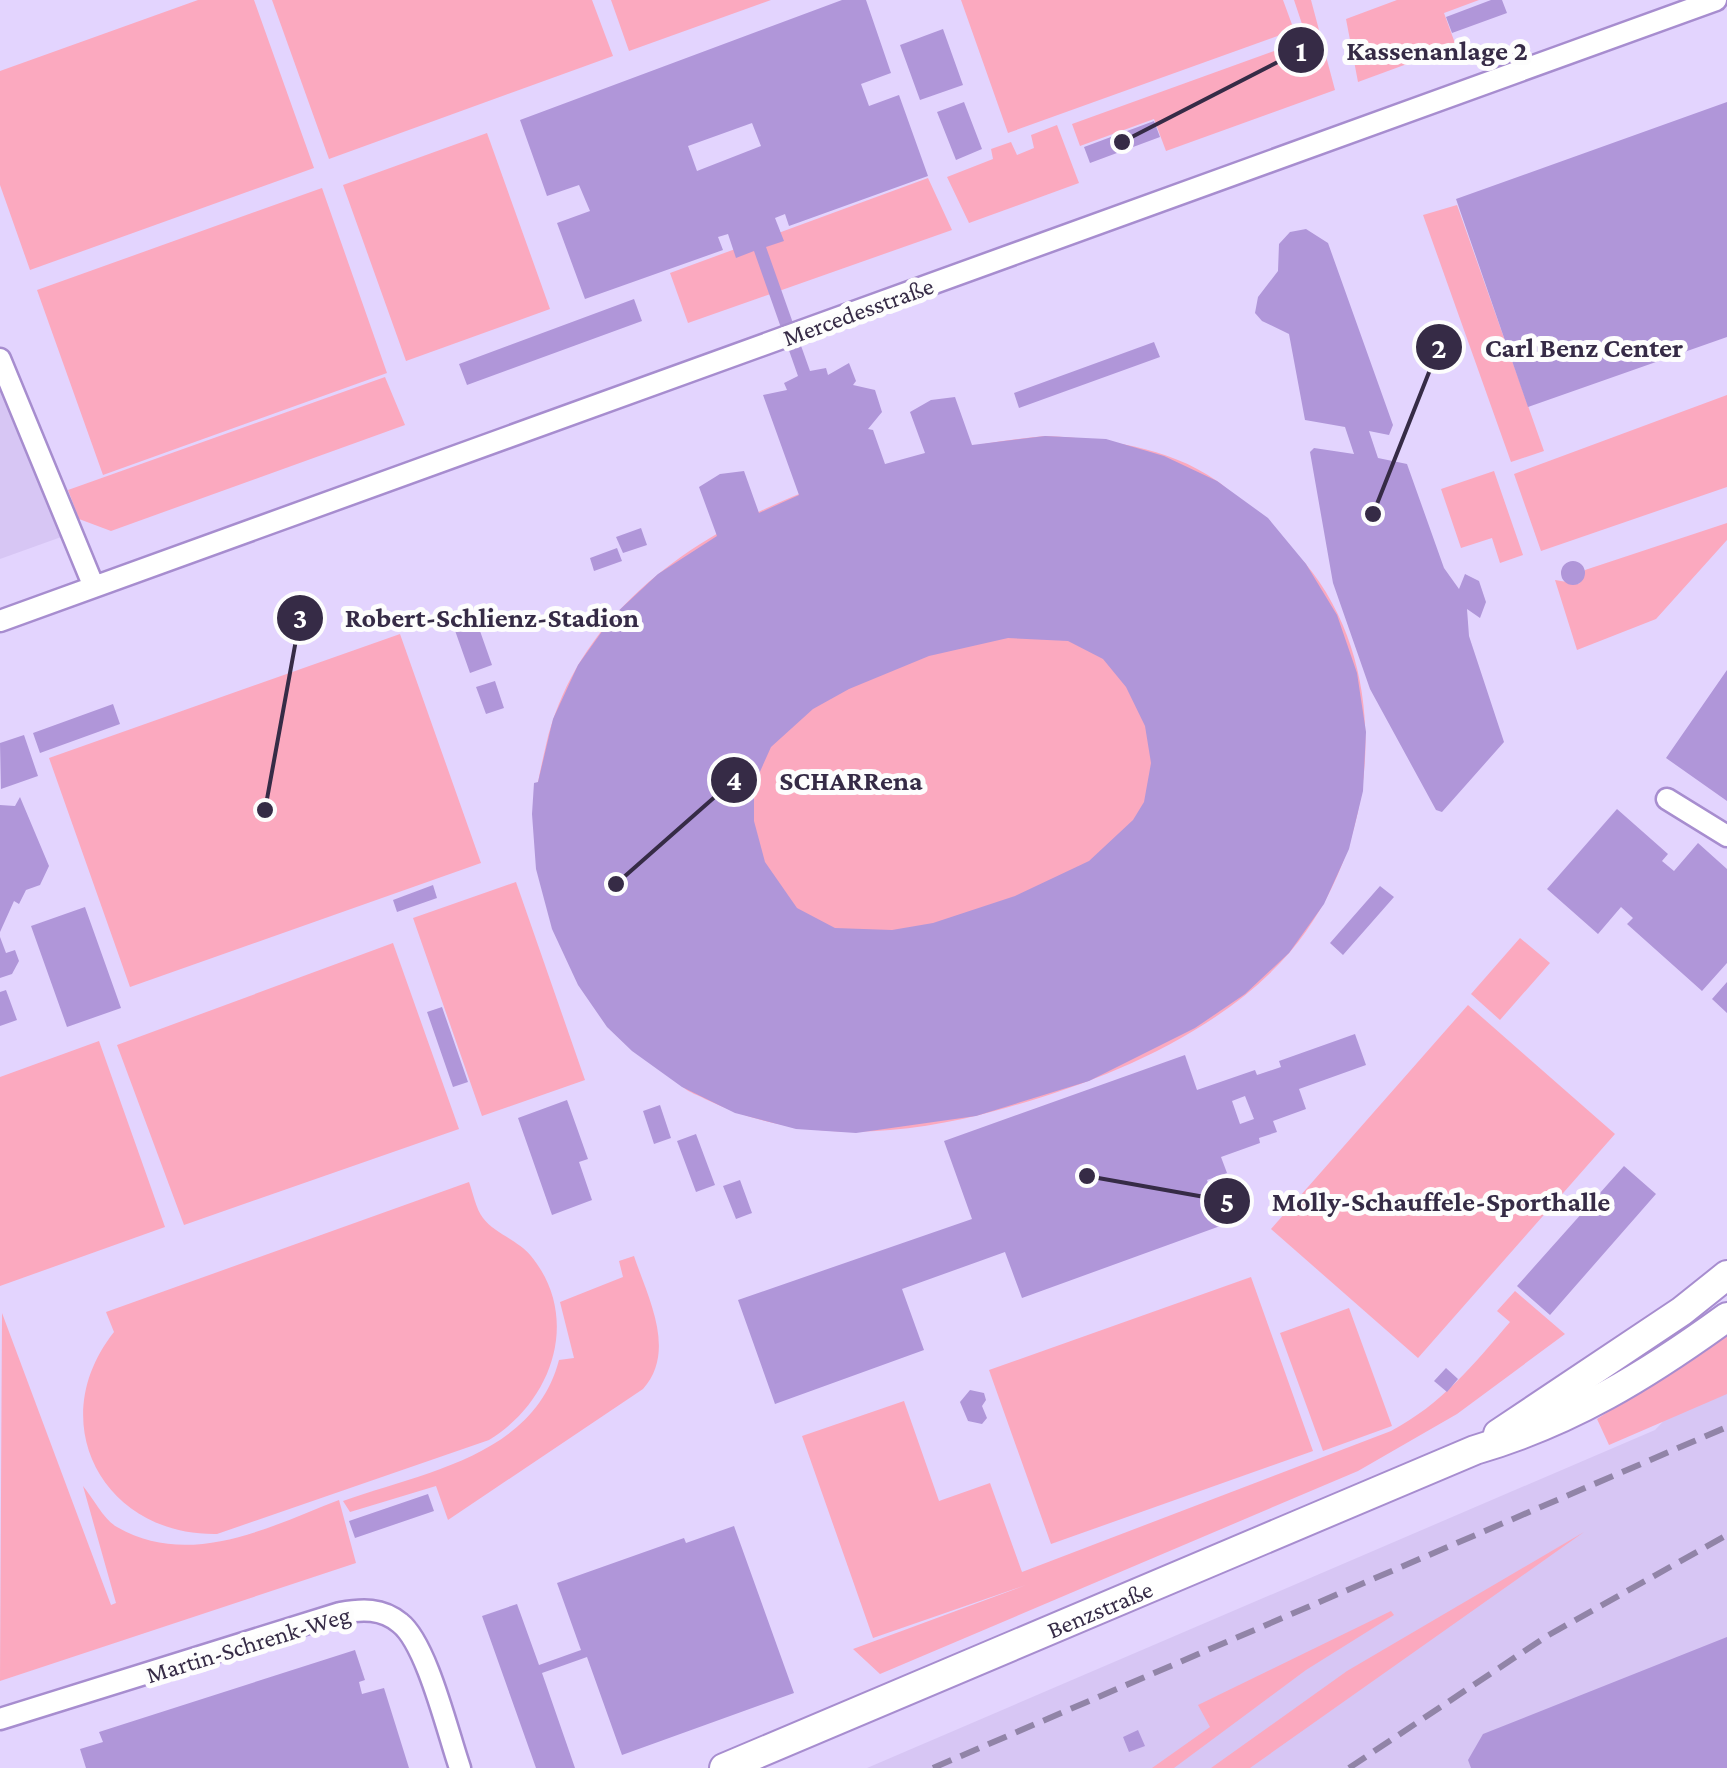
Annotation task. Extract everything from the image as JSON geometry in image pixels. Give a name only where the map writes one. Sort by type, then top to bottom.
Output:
[{"type":"main road","name":"Benzstraße","points":[[1475,1450],[1682,1311],[1727,1276]]},
{"type":"main road","name":"Benzstraße","points":[[724,1768],[1475,1450],[1537,1432],[1602,1402],[1727,1316]]},
{"type":"street","name":"Mercedesstraße","points":[[0,620],[1716,0]]},
{"type":"street","points":[[0,359],[94,587]]},
{"type":"street","points":[[1667,800],[1727,836]]},
{"type":"street","name":"Martin-Schrenk-Weg","points":[[0,1719],[340,1613],[367,1610],[386,1614],[409,1632],[460,1768]]},
{"type":"shaded area","points":[[198,0],[254,0],[314,168],[30,270],[0,185],[0,71]]},
{"type":"shaded area","points":[[272,0],[592,0],[613,56],[329,159]]},
{"type":"shaded area","points":[[611,0],[771,0],[629,51]]},
{"type":"shaded area","points":[[961,0],[1283,0],[1294,30],[1008,133]]},
{"type":"shaded area","points":[[1294,0],[1311,0],[1335,90],[1166,151],[1154,119],[1080,146],[1072,124],[1307,39]]},
{"type":"shaded area","points":[[1397,0],[1479,0],[1444,13],[1456,46],[1358,82],[1346,19]]},
{"type":"shaded area","points":[[1057,125],[1079,183],[969,223],[947,177],[993,159],[991,149],[1011,142],[1017,155],[1034,148],[1031,135]]},
{"type":"shaded area","points":[[487,133],[550,309],[406,361],[343,185]]},
{"type":"shaded area","points":[[928,178],[952,230],[688,323],[670,273]]},
{"type":"shaded area","points":[[322,188],[387,373],[103,475],[37,290]]},
{"type":"shaded area","points":[[1457,205],[1544,451],[1511,462],[1423,215]]},
{"type":"shaded area","points":[[385,377],[405,425],[111,531],[79,519],[68,490]]},
{"type":"shaded area","points":[[0,383],[64,536],[0,559]]},
{"type":"shaded area","points":[[1727,395],[1727,487],[1541,551],[1514,474]]},
{"type":"shaded area","points":[[1045,436],[1134,447],[1198,469],[1229,490],[1300,557],[1334,607],[1354,655],[1364,707],[1365,759],[1358,812],[1343,863],[1320,910],[1290,952],[1228,1008],[1156,1052],[1037,1099],[924,1126],[850,1132],[776,1124],[740,1114],[689,1091],[675,1078],[652,1042],[538,840],[535,805],[541,767],[574,672],[619,611],[676,560],[744,519],[818,487],[895,463],[972,446]]},
{"type":"shaded area","points":[[1494,471],[1523,555],[1500,563],[1492,538],[1461,548],[1441,489]]},
{"type":"shaded area","points":[[1727,523],[1727,540],[1656,619],[1577,650],[1555,580],[1579,584],[1585,570]]},
{"type":"shaded area","points":[[400,634],[481,863],[130,987],[49,758]]},
{"type":"shaded area","points":[[516,882],[585,1080],[482,1116],[413,918]]},
{"type":"shaded area","points":[[1520,938],[1550,963],[1500,1020],[1471,994]]},
{"type":"shaded area","points":[[393,943],[459,1129],[184,1225],[117,1045]]},
{"type":"shaded area","points":[[1468,1005],[1615,1134],[1418,1358],[1271,1229]]},
{"type":"shaded area","points":[[99,1041],[165,1227],[0,1286],[0,1077]]},
{"type":"shaded area","points":[[469,1182],[483,1218],[531,1256],[546,1280],[555,1306],[553,1357],[529,1404],[511,1424],[489,1440],[217,1534],[177,1530],[143,1516],[116,1495],[96,1468],[85,1436],[84,1402],[93,1367],[114,1332],[106,1312]]},
{"type":"shaded area","points":[[634,1256],[659,1341],[653,1374],[643,1389],[448,1520],[436,1486],[350,1512],[343,1501],[472,1456],[526,1418],[546,1392],[559,1360],[574,1358],[560,1302],[623,1277],[619,1261]]},
{"type":"shaded area","points":[[1251,1277],[1313,1451],[1051,1544],[989,1370]]},
{"type":"shaded area","points":[[1515,1291],[1565,1334],[1457,1414],[1358,1471],[880,1674],[853,1649],[1026,1585],[873,1638],[802,1436],[904,1401],[939,1501],[990,1483],[1022,1572],[1391,1431],[1426,1409],[1483,1353],[1510,1322],[1497,1311]]},
{"type":"shaded area","points":[[1349,1308],[1392,1426],[1323,1451],[1280,1333]]},
{"type":"shaded area","points":[[2,1313],[111,1605],[116,1603],[83,1486],[112,1524],[145,1539],[173,1544],[229,1539],[339,1500],[356,1563],[0,1681]]},
{"type":"shaded area","points":[[1727,1334],[1727,1394],[1609,1445],[1597,1419]]},
{"type":"shaded area","points":[[1727,1354],[1727,1768],[867,1768],[1655,1430]]},
{"type":"shaded area","points":[[1584,1532],[1250,1768],[1211,1768],[1347,1671]]},
{"type":"shaded area","points":[[1391,1611],[1394,1615],[1306,1670],[1174,1768],[1152,1768],[1210,1727],[1198,1705]]},
{"type":"building","points":[[842,0],[866,0],[891,73],[861,84],[869,106],[899,95],[928,176],[789,226],[785,214],[775,218],[784,241],[766,247],[810,371],[826,368],[828,375],[849,363],[856,381],[853,385],[875,390],[882,412],[868,429],[873,430],[885,464],[925,453],[910,412],[931,400],[955,397],[972,445],[1045,436],[1106,439],[1164,456],[1217,481],[1268,518],[1306,564],[1337,615],[1357,673],[1366,732],[1363,791],[1349,849],[1324,904],[1289,953],[1245,994],[1195,1028],[1089,1081],[976,1116],[856,1133],[796,1129],[735,1113],[682,1087],[632,1051],[607,1027],[578,985],[552,929],[536,869],[534,783],[538,782],[553,719],[578,665],[613,616],[658,574],[717,536],[699,487],[720,474],[744,471],[759,513],[799,495],[763,395],[787,390],[784,383],[798,376],[754,251],[736,258],[728,234],[718,237],[723,250],[585,299],[557,223],[590,211],[579,185],[547,196],[520,120]],"holes":[[[752,123],[761,146],[697,171],[688,146]],[[1008,638],[1068,641],[1103,659],[1126,687],[1145,726],[1151,763],[1144,802],[1133,820],[1089,861],[1015,896],[933,923],[892,930],[835,928],[797,908],[765,862],[754,821],[754,785],[771,747],[813,709],[849,689],[929,656]]]},
{"type":"building","points":[[1491,0],[1502,0],[1507,13],[1452,33],[1446,17]]},
{"type":"building","points":[[943,29],[963,85],[920,100],[900,45]]},
{"type":"building","points":[[964,102],[982,149],[956,160],[937,112]]},
{"type":"building","points":[[1727,102],[1727,337],[1528,407],[1456,199]]},
{"type":"building","points":[[1154,121],[1160,137],[1090,163],[1084,147]]},
{"type":"building","points":[[1306,229],[1328,243],[1393,425],[1389,435],[1369,431],[1378,458],[1407,464],[1444,568],[1459,589],[1465,574],[1479,581],[1486,602],[1480,618],[1467,609],[1469,636],[1504,742],[1442,812],[1436,810],[1370,689],[1333,583],[1310,452],[1314,448],[1354,454],[1345,427],[1305,420],[1289,334],[1262,321],[1255,313],[1258,297],[1278,271],[1279,244],[1290,232]]},
{"type":"building","points":[[634,299],[642,321],[467,385],[459,364]]},
{"type":"building","points":[[1154,342],[1160,357],[1019,408],[1014,393]]},
{"type":"building","points":[[641,528],[647,545],[623,553],[616,537]]},
{"type":"building","points":[[617,548],[622,561],[594,571],[590,558]]},
{"type":"building","points":[[1573,561],[1582,564],[1582,582],[1573,585],[1564,582],[1561,573],[1564,564]]},
{"type":"building","points":[[474,614],[492,665],[470,673],[452,622]]},
{"type":"building","points":[[1727,670],[1727,801],[1666,758]]},
{"type":"building","points":[[495,681],[504,708],[486,714],[476,687]]},
{"type":"building","points":[[113,704],[120,724],[40,753],[33,733]]},
{"type":"building","points":[[24,735],[38,776],[1,789],[0,743]]},
{"type":"building","points":[[20,797],[49,866],[40,885],[26,890],[19,904],[14,901],[0,932],[0,805],[15,806]]},
{"type":"building","points":[[1617,809],[1668,854],[1662,861],[1674,871],[1698,843],[1727,869],[1727,963],[1702,991],[1627,924],[1633,918],[1621,907],[1598,934],[1547,889]]},
{"type":"building","points":[[433,885],[437,898],[397,912],[393,900]]},
{"type":"building","points":[[1380,886],[1394,897],[1343,955],[1330,943]]},
{"type":"building","points":[[85,907],[121,1008],[67,1027],[31,926]]},
{"type":"building","points":[[0,937],[6,953],[15,950],[19,961],[12,974],[0,978]]},
{"type":"building","points":[[1727,982],[1727,1013],[1712,999]]},
{"type":"building","points":[[6,990],[17,1020],[0,1026],[0,992]]},
{"type":"building","points":[[442,1007],[468,1082],[453,1087],[427,1012]]},
{"type":"building","points":[[1355,1034],[1366,1065],[1299,1089],[1306,1109],[1273,1121],[1277,1132],[1259,1138],[1260,1143],[1221,1157],[1227,1173],[1207,1180],[1223,1225],[1022,1298],[1005,1252],[902,1289],[924,1350],[775,1404],[738,1300],[972,1219],[944,1141],[1185,1055],[1197,1090],[1255,1070],[1257,1075],[1281,1067],[1279,1061]],"holes":[[[1245,1096],[1254,1119],[1240,1124],[1232,1101]]]},
{"type":"building","points":[[567,1100],[588,1159],[579,1162],[592,1200],[552,1215],[518,1118]]},
{"type":"building","points":[[660,1105],[671,1138],[654,1144],[643,1111]]},
{"type":"building","points":[[696,1134],[715,1185],[696,1192],[677,1141]]},
{"type":"building","points":[[1624,1166],[1656,1194],[1550,1315],[1517,1286]]},
{"type":"building","points":[[740,1180],[752,1213],[736,1219],[723,1186]]},
{"type":"building","points":[[1446,1368],[1458,1379],[1447,1392],[1434,1381]]},
{"type":"building","points":[[970,1390],[984,1393],[986,1400],[982,1406],[987,1418],[982,1424],[968,1421],[960,1402]]},
{"type":"building","points":[[428,1494],[434,1511],[355,1538],[349,1521]]},
{"type":"building","points":[[734,1526],[794,1693],[622,1755],[587,1657],[542,1673],[575,1768],[536,1768],[482,1616],[517,1604],[539,1665],[581,1650],[557,1583],[684,1538],[686,1543]]},
{"type":"building","points":[[1727,1637],[1727,1768],[1471,1768],[1468,1760],[1483,1734]]},
{"type":"building","points":[[355,1650],[365,1680],[359,1682],[362,1694],[384,1688],[409,1768],[86,1768],[80,1749],[103,1742],[99,1732]]},
{"type":"building","points":[[1138,1730],[1145,1746],[1129,1752],[1123,1737]]},
{"type":"railway","points":[[933,1768],[1727,1427]]},
{"type":"railway","points":[[1349,1768],[1547,1636],[1727,1535]]},
{"type":"place","name":"Kassenanlage 2","points":[[1122,142]]},
{"type":"place","name":"Carl Benz Center","points":[[1373,514]]},
{"type":"place","name":"Robert-Schlienz-Stadion","points":[[265,810]]},
{"type":"place","name":"SCHARRena","points":[[616,884]]},
{"type":"place","name":"Molly-Schauffele-Sporthalle","points":[[1087,1176]]}]
